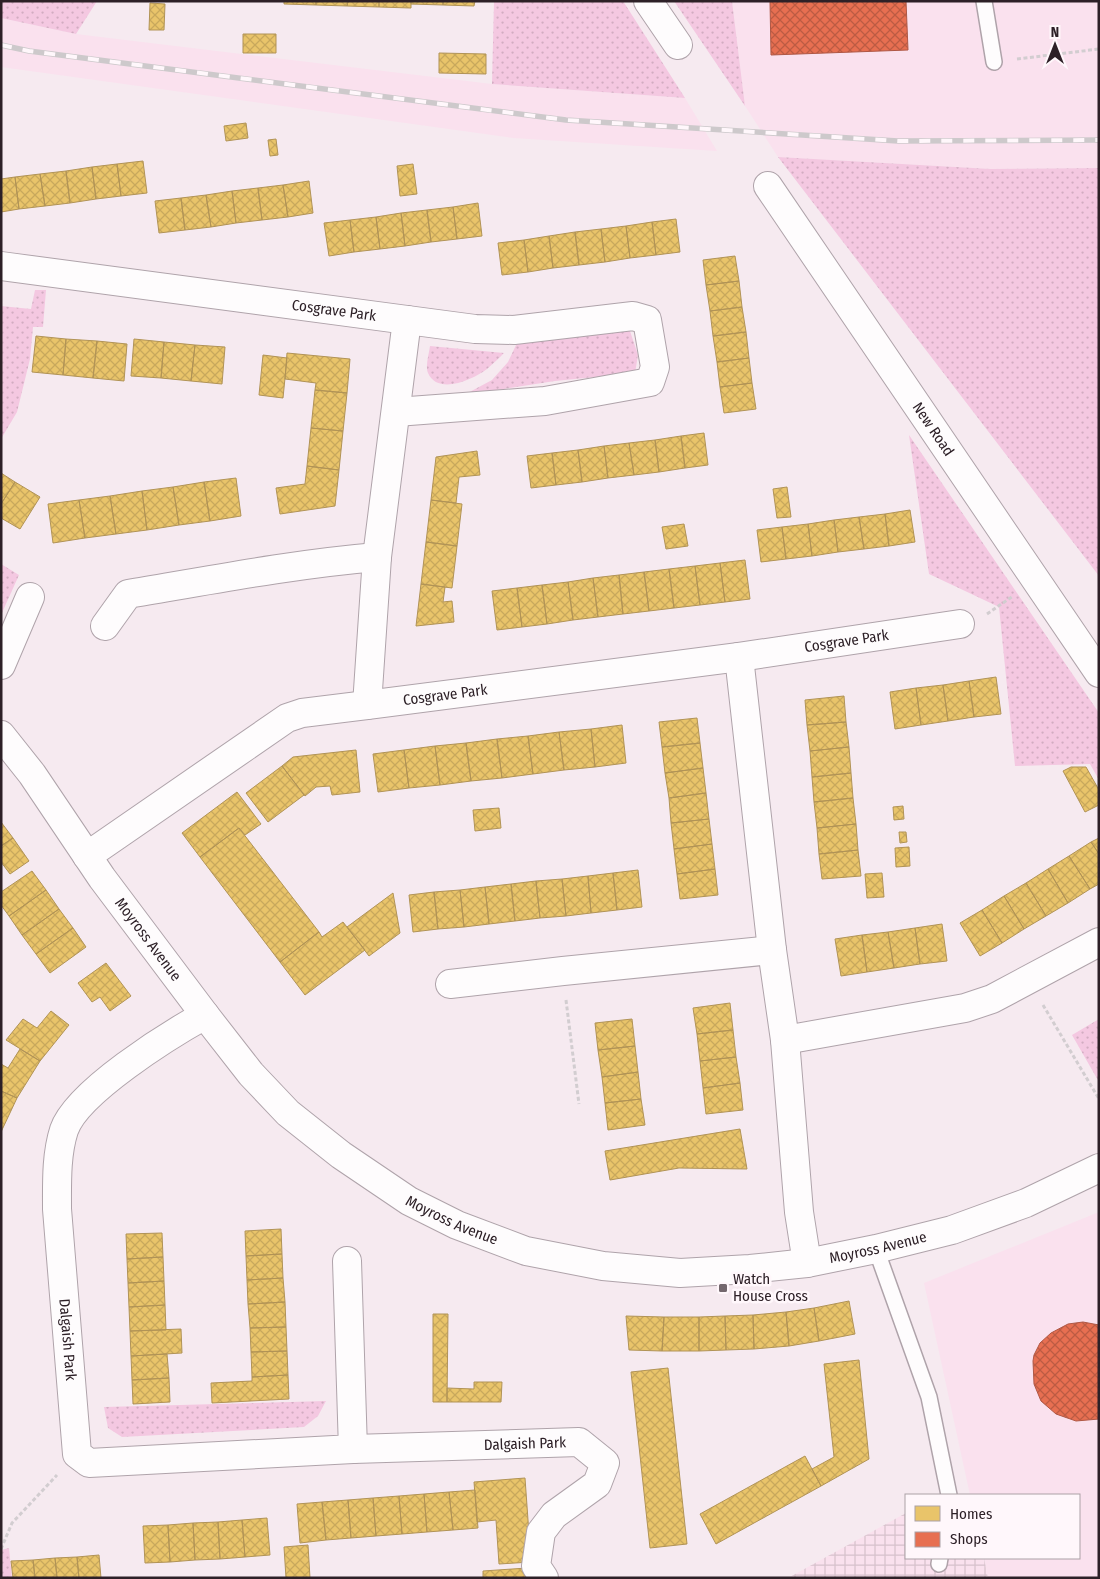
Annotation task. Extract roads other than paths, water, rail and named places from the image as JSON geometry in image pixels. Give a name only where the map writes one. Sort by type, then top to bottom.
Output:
[{"type":"street","points":[[648,1],[678,45]]},
{"type":"street","name":"New Road","points":[[768,186],[1099,673]]},
{"type":"street","name":"Cosgrave Park","points":[[1,266],[475,329],[514,330],[633,316],[647,320],[655,367],[650,382],[545,401],[396,412]]},
{"type":"street","points":[[367,705],[377,557],[407,320]]},
{"type":"street","points":[[105,626],[128,594],[238,576],[377,557]]},
{"type":"street","points":[[1,665],[30,597]]},
{"type":"street","name":"Cosgrave Park","points":[[87,856],[286,718],[302,713],[739,657],[960,624]]},
{"type":"street","points":[[739,657],[772,950],[785,1040],[799,1212],[807,1262]]},
{"type":"street","name":"Moyross Avenue","points":[[1,735],[32,774],[87,856],[251,1074],[288,1113],[341,1155],[409,1201],[456,1225],[526,1251],[603,1266],[680,1273],[750,1269],[807,1262],[876,1249],[952,1230],[1017,1207],[1099,1168]]},
{"type":"street","points":[[785,1040],[965,1008],[992,999],[1099,942]]},
{"type":"street","points":[[450,984],[772,950]]},
{"type":"street","name":"Dalgaish Park","points":[[205,1015],[179,1030],[97,1089],[78,1107],[65,1128],[60,1147],[58,1167],[57,1209],[77,1454],[89,1463],[353,1449],[579,1442],[606,1462],[597,1484],[554,1515],[541,1532],[536,1566],[544,1578]]},
{"type":"street","points":[[348,1261],[353,1449]]},
{"type":"lane","points":[[984,1],[994,62]]},
{"type":"lane","points":[[876,1249],[929,1397],[949,1494]]},
{"type":"railway","points":[[1,45],[29,51],[566,120],[898,141],[1099,140]]},
{"type":"place","name":"Watch House Cross","points":[[723,1288]]}]
